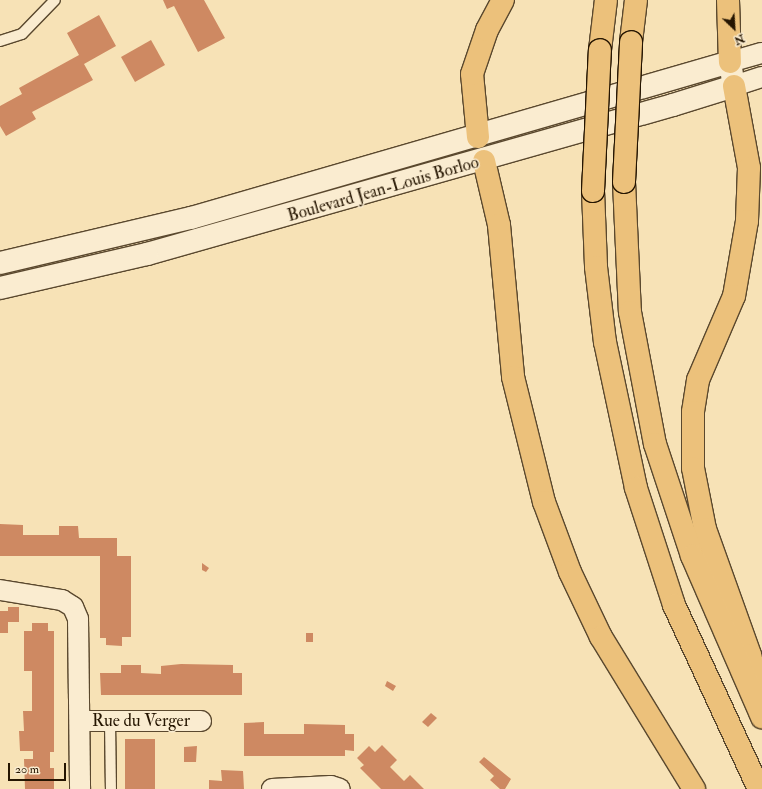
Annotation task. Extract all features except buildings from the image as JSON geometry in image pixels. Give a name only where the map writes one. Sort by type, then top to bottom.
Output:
[{"type":"highway","points":[[478,137],[472,74],[487,30],[503,0]]},
{"type":"highway","points":[[606,0],[600,50],[593,191],[602,325],[618,415],[636,488],[687,639],[759,789]]},
{"type":"highway","points":[[636,0],[631,42],[624,182],[630,312],[655,444],[692,556],[762,717]]},
{"type":"highway","points":[[728,0],[730,62]]},
{"type":"highway","points":[[734,86],[749,168],[747,221],[734,296],[698,380],[693,456],[705,529],[750,655],[762,701]]},
{"type":"highway","points":[[484,161],[499,225],[513,377],[544,502],[570,572],[601,637],[694,789]]},
{"type":"main road","name":"Boulevard Jean-Louis Borloo","points":[[0,263],[191,218],[478,137],[730,62]]},
{"type":"main road","points":[[730,62],[734,86]]},
{"type":"main road","name":"Boulevard Jean-Louis Borloo","points":[[0,288],[147,254],[484,161],[734,86]]},
{"type":"main road","points":[[478,137],[484,161]]},
{"type":"street","name":"Boulevard Jean-Louis Borloo","points":[[730,62],[762,52]]},
{"type":"street","name":"Boulevard Jean-Louis Borloo","points":[[734,86],[762,77]]},
{"type":"street","name":"Rue du Verger","points":[[0,590],[62,600],[73,607],[80,627],[80,789]]},
{"type":"street","name":"Rue du Verger","points":[[80,721],[201,721]]},
{"type":"street","points":[[272,789],[331,786],[340,789]]},
{"type":"lane","points":[[0,41],[22,34],[55,0]]},
{"type":"lane","points":[[110,721],[111,789]]}]
